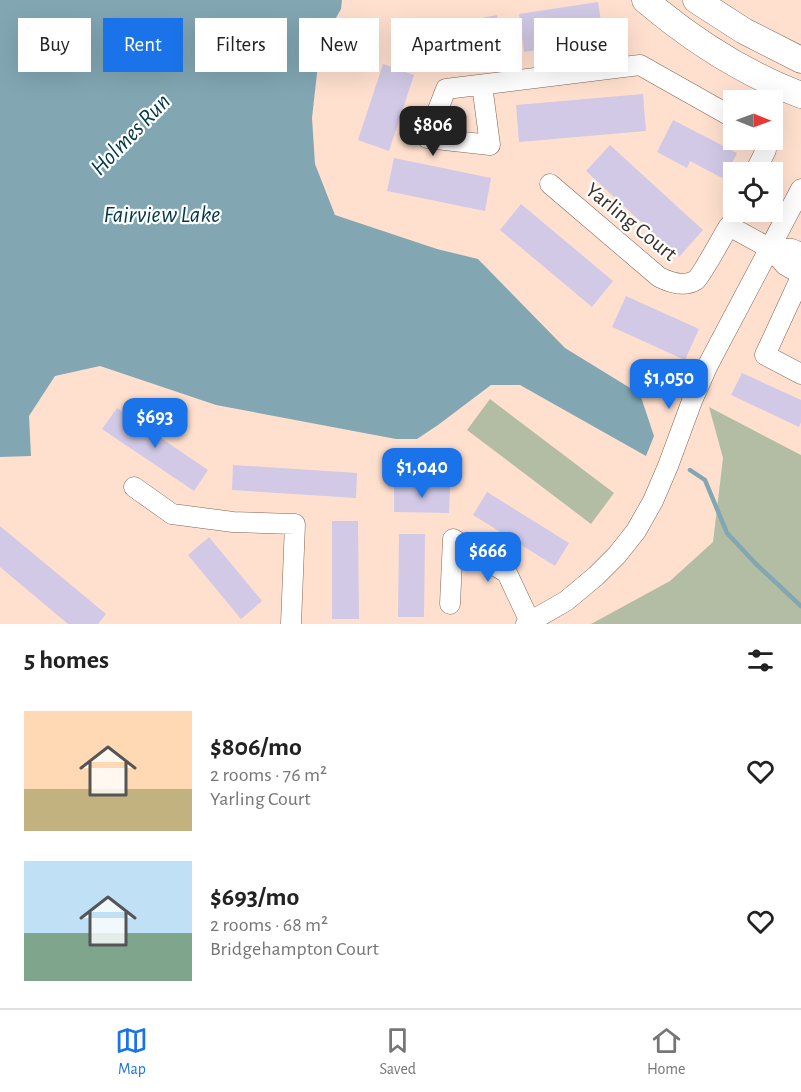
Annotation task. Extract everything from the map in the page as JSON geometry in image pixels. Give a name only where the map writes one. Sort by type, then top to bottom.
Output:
[{"type":"main road","points":[[645,0],[699,42],[747,70],[801,95]]},
{"type":"main road","points":[[696,0],[744,32],[801,60]]},
{"type":"street","points":[[482,85],[640,65],[723,112]]},
{"type":"street","name":"Yarling Court","points":[[550,184],[659,277],[670,282],[683,284],[696,280],[730,222]]},
{"type":"street","points":[[450,604],[453,539],[507,573],[528,623],[566,601],[617,555],[636,531],[653,501],[708,365],[801,189]]},
{"type":"street","name":"Yarling Court","points":[[736,222],[771,249]]},
{"type":"street","points":[[771,249],[792,249],[801,254]]},
{"type":"street","points":[[771,249],[785,265],[801,276],[797,298],[765,356],[801,374]]},
{"type":"street","points":[[134,487],[172,514],[233,522],[295,524],[291,624]]},
{"type":"green space","points":[[490,399],[614,493],[591,524],[467,430]]},
{"type":"green space","points":[[709,407],[801,455],[801,624],[591,624],[670,581],[713,542],[723,458]]},
{"type":"water","name":"Fairview Lake","points":[[0,0],[342,0],[341,9],[336,18],[299,18],[299,72],[317,72],[312,118],[315,164],[335,215],[437,249],[478,259],[565,348],[640,394],[654,436],[646,456],[520,385],[491,385],[417,439],[396,439],[216,405],[100,366],[55,376],[29,416],[31,456],[0,457]]},
{"type":"building","points":[[598,2],[600,18],[534,18],[534,50],[524,52],[522,18],[520,18],[519,14]]},
{"type":"building","points":[[497,15],[498,18],[481,18]]},
{"type":"building","points":[[383,64],[391,67],[391,72],[406,72],[414,75],[389,151],[358,140]]},
{"type":"building","points":[[643,94],[646,131],[519,142],[516,105]]},
{"type":"building","points":[[673,120],[723,146],[723,150],[737,153],[732,162],[723,162],[723,178],[690,161],[687,168],[657,152]]},
{"type":"building","points":[[610,145],[703,230],[679,257],[586,171]]},
{"type":"building","points":[[394,158],[491,178],[485,211],[387,191]]},
{"type":"building","points":[[521,204],[613,281],[592,307],[500,230]]},
{"type":"building","points":[[626,296],[699,329],[685,360],[612,327]]},
{"type":"building","points":[[742,373],[801,400],[799,427],[731,395]]},
{"type":"building","points":[[117,408],[208,470],[194,491],[102,429]]},
{"type":"building","points":[[233,465],[357,473],[356,498],[232,490]]},
{"type":"building","points":[[394,486],[450,487],[449,513],[394,512]]},
{"type":"building","points":[[487,492],[569,543],[555,566],[473,515]]},
{"type":"building","points":[[332,521],[358,521],[359,619],[332,619]]},
{"type":"building","points":[[0,526],[106,614],[98,624],[68,624],[0,567]]},
{"type":"building","points":[[399,534],[425,534],[424,617],[398,617]]},
{"type":"building","points":[[209,537],[262,601],[241,619],[188,555]]},
{"type":"waterway","points":[[690,470],[705,480],[727,533],[801,606]]},
{"type":"water label","name":"Holmes Run","points":[[130,134]]}]
